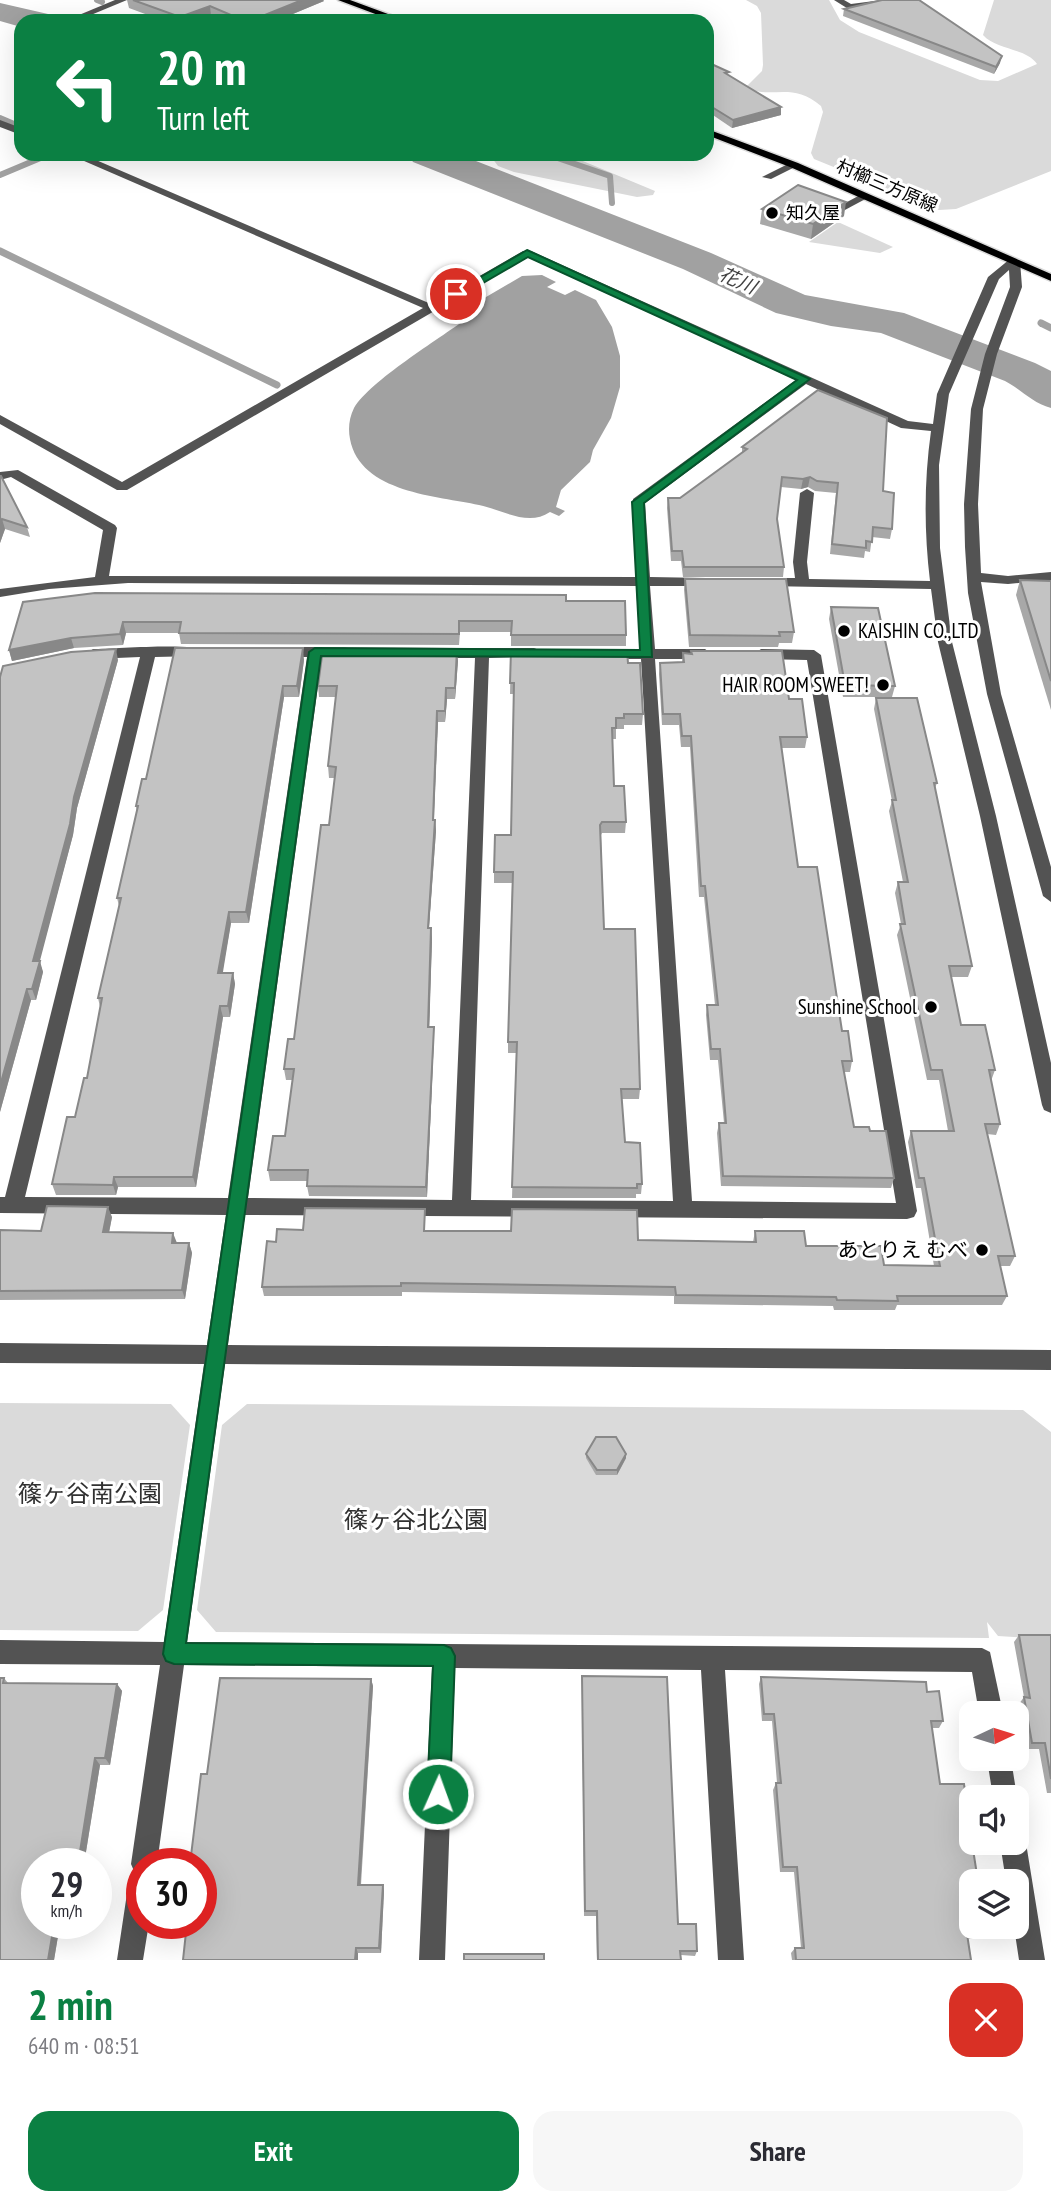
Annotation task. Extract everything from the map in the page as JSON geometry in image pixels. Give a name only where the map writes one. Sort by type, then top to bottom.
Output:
[{"type":"main road","points":[[342,0],[383,14]]},
{"type":"main road","name":"村櫛三方原線","points":[[714,135],[794,165],[1051,278]]},
{"type":"street","points":[[86,14],[123,0]]},
{"type":"street","points":[[838,0],[850,7],[878,0]]},
{"type":"street","points":[[89,161],[432,308]]},
{"type":"street","points":[[767,177],[794,165]]},
{"type":"street","points":[[839,209],[866,196]]},
{"type":"street","points":[[0,419],[122,487],[527,253],[905,425],[938,420]]},
{"type":"street","points":[[1014,261],[994,276],[949,377],[938,420],[932,505],[936,585],[956,693],[988,816],[1051,1105]]},
{"type":"street","points":[[1014,261],[1016,287],[980,390],[975,429],[971,504],[974,577],[994,694],[1051,896]]},
{"type":"street","points":[[683,1209],[638,502],[805,379]]},
{"type":"street","points":[[0,476],[13,473],[110,528],[102,580]]},
{"type":"street","points":[[803,583],[800,562],[807,493]]},
{"type":"street","points":[[974,577],[1008,580],[1051,576]]},
{"type":"street","points":[[0,593],[102,580],[723,582]]},
{"type":"street","points":[[750,582],[936,585]]},
{"type":"street","points":[[74,656],[149,651],[218,652]]},
{"type":"street","points":[[149,651],[7,1205],[907,1211],[814,654],[744,654]]},
{"type":"street","points":[[260,652],[357,652]]},
{"type":"street","points":[[146,1848],[315,652]]},
{"type":"street","points":[[413,653],[551,653]]},
{"type":"street","points":[[461,1208],[482,653]]},
{"type":"street","points":[[592,653],[717,654]]},
{"type":"street","points":[[0,1353],[1051,1360]]},
{"type":"street","points":[[0,1652],[982,1660],[989,1701]]},
{"type":"street","points":[[432,1960],[444,1656]]},
{"type":"street","points":[[712,1658],[732,1960]]},
{"type":"street","points":[[1015,1855],[1032,1960]]},
{"type":"street","points":[[130,1960],[133,1939]]},
{"type":"green space","points":[[746,0],[829,0],[840,20],[859,32],[980,80],[998,81],[1037,64],[1026,55],[995,44],[983,35],[994,0],[1051,0],[1051,171],[956,209],[939,210],[814,159],[811,153],[823,112],[821,106],[800,94],[755,91],[746,87],[762,71],[763,65],[761,13],[757,6]]},
{"type":"green space","points":[[494,161],[583,161],[655,191],[653,195],[637,197],[514,172],[498,166]]},
{"type":"green space","points":[[838,222],[893,247],[880,253],[809,242]]},
{"type":"green space","name":"篠ヶ谷南公園","points":[[0,1403],[171,1404],[190,1425],[163,1610],[138,1631],[0,1630]]},
{"type":"green space","name":"篠ヶ谷北公園","points":[[247,1404],[1023,1410],[1051,1432],[1051,1639],[998,1636],[987,1622],[989,1638],[216,1632],[197,1610],[222,1425]]},
{"type":"shaded area","points":[[542,275],[556,282],[547,287],[565,295],[575,290],[596,300],[612,327],[620,356],[620,387],[611,418],[593,450],[590,462],[561,490],[556,507],[565,511],[559,516],[550,512],[524,518],[479,505],[403,489],[369,471],[357,457],[349,435],[351,416],[362,397],[389,373],[466,319],[457,314],[522,276]]},
{"type":"building","points":[[133,0],[302,0],[267,14],[229,14],[210,6],[188,14],[172,14]]},
{"type":"building","points":[[882,0],[919,0],[1002,56],[996,67],[844,9]]},
{"type":"building","points":[[714,65],[729,72],[725,73],[781,107],[733,120],[714,108]]},
{"type":"building","points":[[798,185],[846,202],[813,224],[762,209]]},
{"type":"building","points":[[818,390],[887,418],[883,491],[894,493],[892,529],[873,527],[872,542],[866,541],[866,548],[832,544],[838,483],[817,481],[810,477],[782,477],[777,519],[784,567],[684,567],[682,551],[672,551],[668,498],[680,498],[747,449],[742,447]]},
{"type":"building","points":[[0,476],[27,527],[2,519],[0,524]]},
{"type":"building","points":[[685,579],[786,579],[794,632],[779,632],[780,636],[690,635]]},
{"type":"building","points":[[1020,580],[1051,581],[1051,681]]},
{"type":"building","points":[[95,593],[566,595],[566,601],[625,601],[626,635],[511,635],[512,621],[459,621],[459,634],[179,633],[181,622],[123,622],[120,634],[71,638],[9,650],[23,602]]},
{"type":"building","points":[[831,607],[878,608],[895,686],[845,685]]},
{"type":"building","points":[[175,648],[303,648],[297,686],[283,686],[246,912],[229,912],[218,973],[233,973],[228,1006],[220,1006],[193,1177],[114,1177],[113,1185],[52,1184],[67,1117],[75,1117],[84,1078],[87,1078],[102,998],[98,998],[121,898],[117,898],[142,779],[146,779]]},
{"type":"building","points":[[323,648],[457,649],[455,688],[446,688],[445,711],[437,711],[435,820],[428,928],[431,928],[428,1027],[434,1027],[426,1187],[307,1186],[308,1170],[268,1170],[273,1136],[285,1136],[294,1069],[284,1069],[288,1039],[294,1039],[321,825],[329,825],[336,767],[328,766],[337,686],[318,686]]},
{"type":"building","points":[[116,649],[74,797],[70,824],[33,961],[40,961],[32,989],[27,989],[0,1086],[0,677],[3,666],[71,652]]},
{"type":"building","points":[[511,650],[627,650],[628,663],[640,663],[643,714],[624,714],[624,718],[616,718],[616,728],[612,728],[614,786],[624,786],[626,822],[602,822],[600,825],[604,929],[635,929],[640,1089],[621,1089],[625,1142],[640,1143],[642,1184],[637,1184],[637,1188],[512,1187],[517,1042],[508,1042],[513,872],[494,872],[495,835],[511,835],[514,683],[510,683]]},
{"type":"building","points":[[691,651],[782,651],[789,699],[802,699],[807,737],[780,737],[798,867],[817,867],[842,1031],[848,1031],[852,1061],[842,1061],[854,1127],[886,1131],[894,1178],[723,1176],[719,1123],[726,1123],[720,1049],[711,1049],[707,1005],[718,1005],[705,886],[701,886],[691,736],[682,736],[680,714],[663,714],[660,663],[684,662],[683,653],[692,654]]},
{"type":"building","points":[[876,698],[917,698],[937,783],[934,783],[972,966],[949,966],[961,1025],[985,1025],[995,1070],[989,1070],[1000,1124],[985,1124],[1015,1256],[998,1256],[1007,1296],[897,1296],[898,1301],[837,1300],[836,1297],[676,1295],[675,1287],[401,1283],[401,1286],[262,1287],[267,1241],[276,1242],[277,1229],[303,1230],[305,1208],[425,1209],[424,1231],[511,1231],[512,1209],[637,1210],[638,1240],[756,1242],[755,1231],[804,1231],[806,1246],[881,1246],[884,1265],[940,1266],[924,1178],[919,1178],[911,1131],[954,1131],[942,1070],[931,1070],[900,924],[905,924],[898,882],[908,882],[892,800],[896,800]]},
{"type":"building","points":[[47,1206],[108,1207],[103,1232],[173,1233],[172,1243],[189,1243],[182,1290],[0,1291],[0,1230],[41,1231]]},
{"type":"building","points":[[596,1437],[616,1437],[626,1454],[617,1470],[597,1470],[586,1454]]},
{"type":"building","points":[[1019,1635],[1051,1635],[1051,1779],[1045,1743],[1032,1743],[1029,1701],[1025,1701],[1024,1697],[1030,1698]]},
{"type":"building","points":[[582,1676],[667,1677],[678,1924],[696,1924],[697,1951],[680,1951],[681,1960],[598,1960],[597,1911],[585,1911]]},
{"type":"building","points":[[761,1677],[926,1682],[927,1692],[939,1691],[943,1721],[931,1721],[940,1784],[964,1784],[959,1785],[959,1855],[974,1855],[976,1869],[959,1869],[959,1939],[968,1939],[971,1960],[796,1960],[795,1948],[804,1948],[797,1867],[783,1867],[776,1783],[781,1783],[774,1714],[764,1714]]},
{"type":"building","points":[[0,1678],[4,1678],[3,1683],[117,1684],[105,1758],[95,1758],[81,1848],[21,1848],[21,1939],[52,1939],[48,1960],[0,1960]]},
{"type":"building","points":[[220,1678],[371,1679],[358,1885],[383,1885],[379,1948],[356,1948],[355,1960],[183,1960],[185,1939],[217,1939],[217,1848],[192,1848],[201,1774],[207,1774]]},
{"type":"building","points":[[464,1954],[544,1954],[544,1960],[464,1960]]},
{"type":"waterway","points":[[97,0],[102,2]]},
{"type":"waterway","name":"花川","points":[[0,12],[14,15]]},
{"type":"waterway","points":[[0,118],[14,124]]},
{"type":"waterway","points":[[0,175],[33,161]]},
{"type":"waterway","name":"花川","points":[[444,161],[697,261],[791,304],[831,314],[889,322],[1020,372],[1034,379],[1051,395]]},
{"type":"waterway","points":[[566,161],[610,176],[612,203]]},
{"type":"waterway","points":[[0,251],[277,385]]},
{"type":"waterway","points":[[1041,323],[1051,328]]},
{"type":"place","name":"知久屋","points":[[772,213]]},
{"type":"place","name":"KAISHIN CO.,LTD","points":[[844,631]]},
{"type":"place","name":"HAIR ROOM SWEET!","points":[[883,685]]},
{"type":"place","name":"Sunshine School","points":[[931,1007]]},
{"type":"place","name":"あとりえ むべ","points":[[982,1250]]},
{"type":"route","points":[[438,1794],[444,1656],[174,1654],[315,652],[647,654],[638,502],[805,379],[527,253],[456,294]]}]
